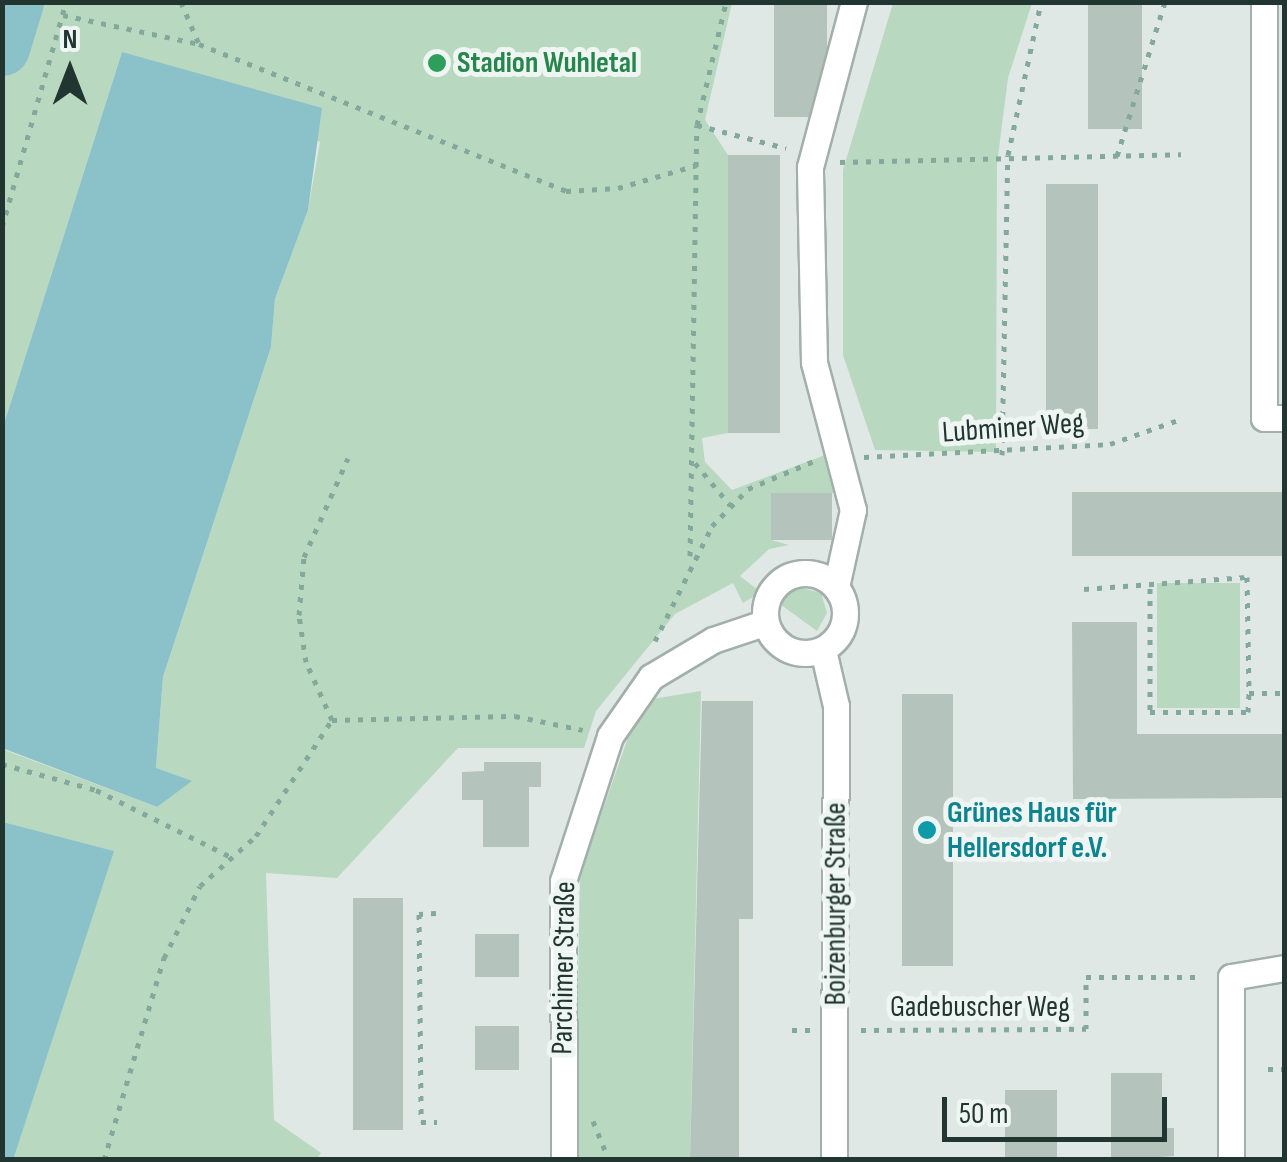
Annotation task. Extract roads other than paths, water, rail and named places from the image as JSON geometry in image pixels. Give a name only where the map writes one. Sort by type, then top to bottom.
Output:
[{"type":"street","points":[[836,587],[796,573],[771,592],[764,623],[799,654],[823,650],[845,625],[836,587],[853,510],[844,457],[814,362],[813,154],[854,2]]},
{"type":"street","points":[[1264,2],[1264,418],[1284,418]]},
{"type":"street","name":"Parchimer Straße","points":[[564,1160],[563,881],[610,736],[651,677],[713,640],[764,623]]},
{"type":"street","name":"Boizenburger Straße","points":[[823,650],[836,706],[834,1160]]},
{"type":"street","points":[[1231,1160],[1231,977],[1284,968]]},
{"type":"water","points":[[122,52],[322,108],[308,210],[275,299],[271,347],[163,677],[156,768],[192,781],[157,807],[2,748],[3,427]]},
{"type":"water","points":[[3,822],[114,851],[13,1160],[2,1159]]},
{"type":"waterway","points":[[2,48],[16,2]]},
{"type":"place","name":"Stadion Wuhletal","points":[[437,63]]},
{"type":"place","name":"Grünes Haus für Hellersdorf e.V.","points":[[927,830]]}]
